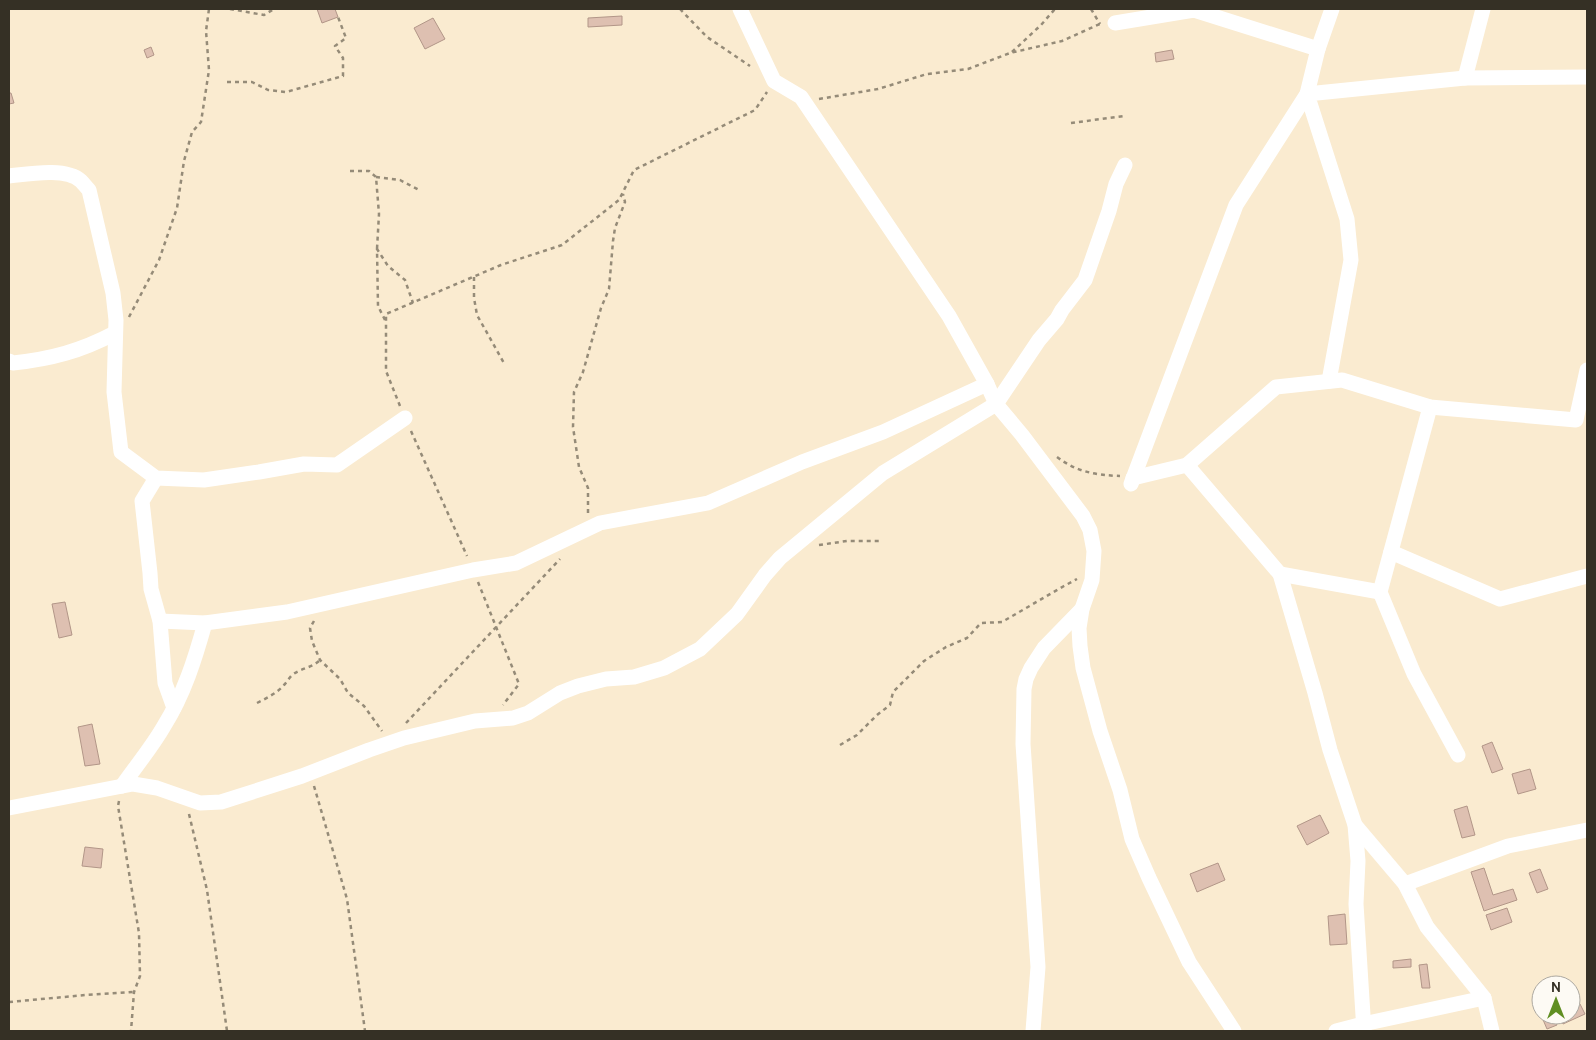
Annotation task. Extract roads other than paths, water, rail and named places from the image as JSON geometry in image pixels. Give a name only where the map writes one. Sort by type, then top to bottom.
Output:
[{"type":"street","points":[[740,9],[774,81],[801,97],[949,316],[996,404],[1022,435],[1083,516],[1090,530],[1094,551],[1092,580],[1082,609],[1079,628],[1083,668],[1100,731],[1120,790],[1132,839],[1189,962],[1234,1031]]},
{"type":"street","points":[[1332,9],[1318,49],[1307,94],[1236,205],[1129,480],[1187,465],[1276,387],[1342,380],[1430,407],[1576,420],[1587,370]]},
{"type":"street","points":[[1465,78],[1483,9]]},
{"type":"street","points":[[1108,22],[1194,10],[1318,49]]},
{"type":"street","points":[[1307,94],[1465,78],[1587,77]]},
{"type":"street","points":[[1307,94],[1347,219],[1351,260],[1329,381]]},
{"type":"street","points":[[9,808],[133,784],[146,785],[206,804],[220,802],[404,738],[475,721],[513,718],[528,713],[560,693],[578,686],[606,679],[634,677],[664,668],[700,649],[738,614],[765,575],[792,548],[884,473],[996,404],[1039,340],[1058,319],[1062,310],[1085,280],[1124,165]]},
{"type":"street","points":[[9,176],[42,173],[66,174],[80,180],[89,190],[113,293],[116,333],[114,392],[121,452],[156,478],[204,480],[304,464],[337,465],[405,418]]},
{"type":"street","points":[[9,362],[41,360],[65,355],[99,342],[116,333]]},
{"type":"street","points":[[160,622],[206,623],[287,612],[473,570],[516,563],[600,523],[708,503],[802,462],[883,432],[987,384]]},
{"type":"street","points":[[1430,407],[1380,592],[1414,674],[1458,755]]},
{"type":"street","points":[[1187,465],[1280,574],[1330,750],[1356,825],[1358,861],[1356,904],[1364,1028]]},
{"type":"street","points":[[156,478],[142,501],[150,572],[149,580],[160,622],[164,683],[174,708]]},
{"type":"street","points":[[1391,552],[1500,599],[1587,576]]},
{"type":"street","points":[[1280,574],[1380,592]]},
{"type":"street","points":[[1034,1031],[1038,967],[1023,744],[1024,689],[1031,668],[1044,648],[1082,609]]},
{"type":"street","points":[[122,786],[153,744],[174,708],[194,662],[206,623]]},
{"type":"street","points":[[1356,825],[1404,884],[1427,927],[1484,998],[1492,1031]]},
{"type":"street","points":[[1404,884],[1508,846],[1587,830]]},
{"type":"street","points":[[1336,1031],[1364,1028],[1484,998]]}]
